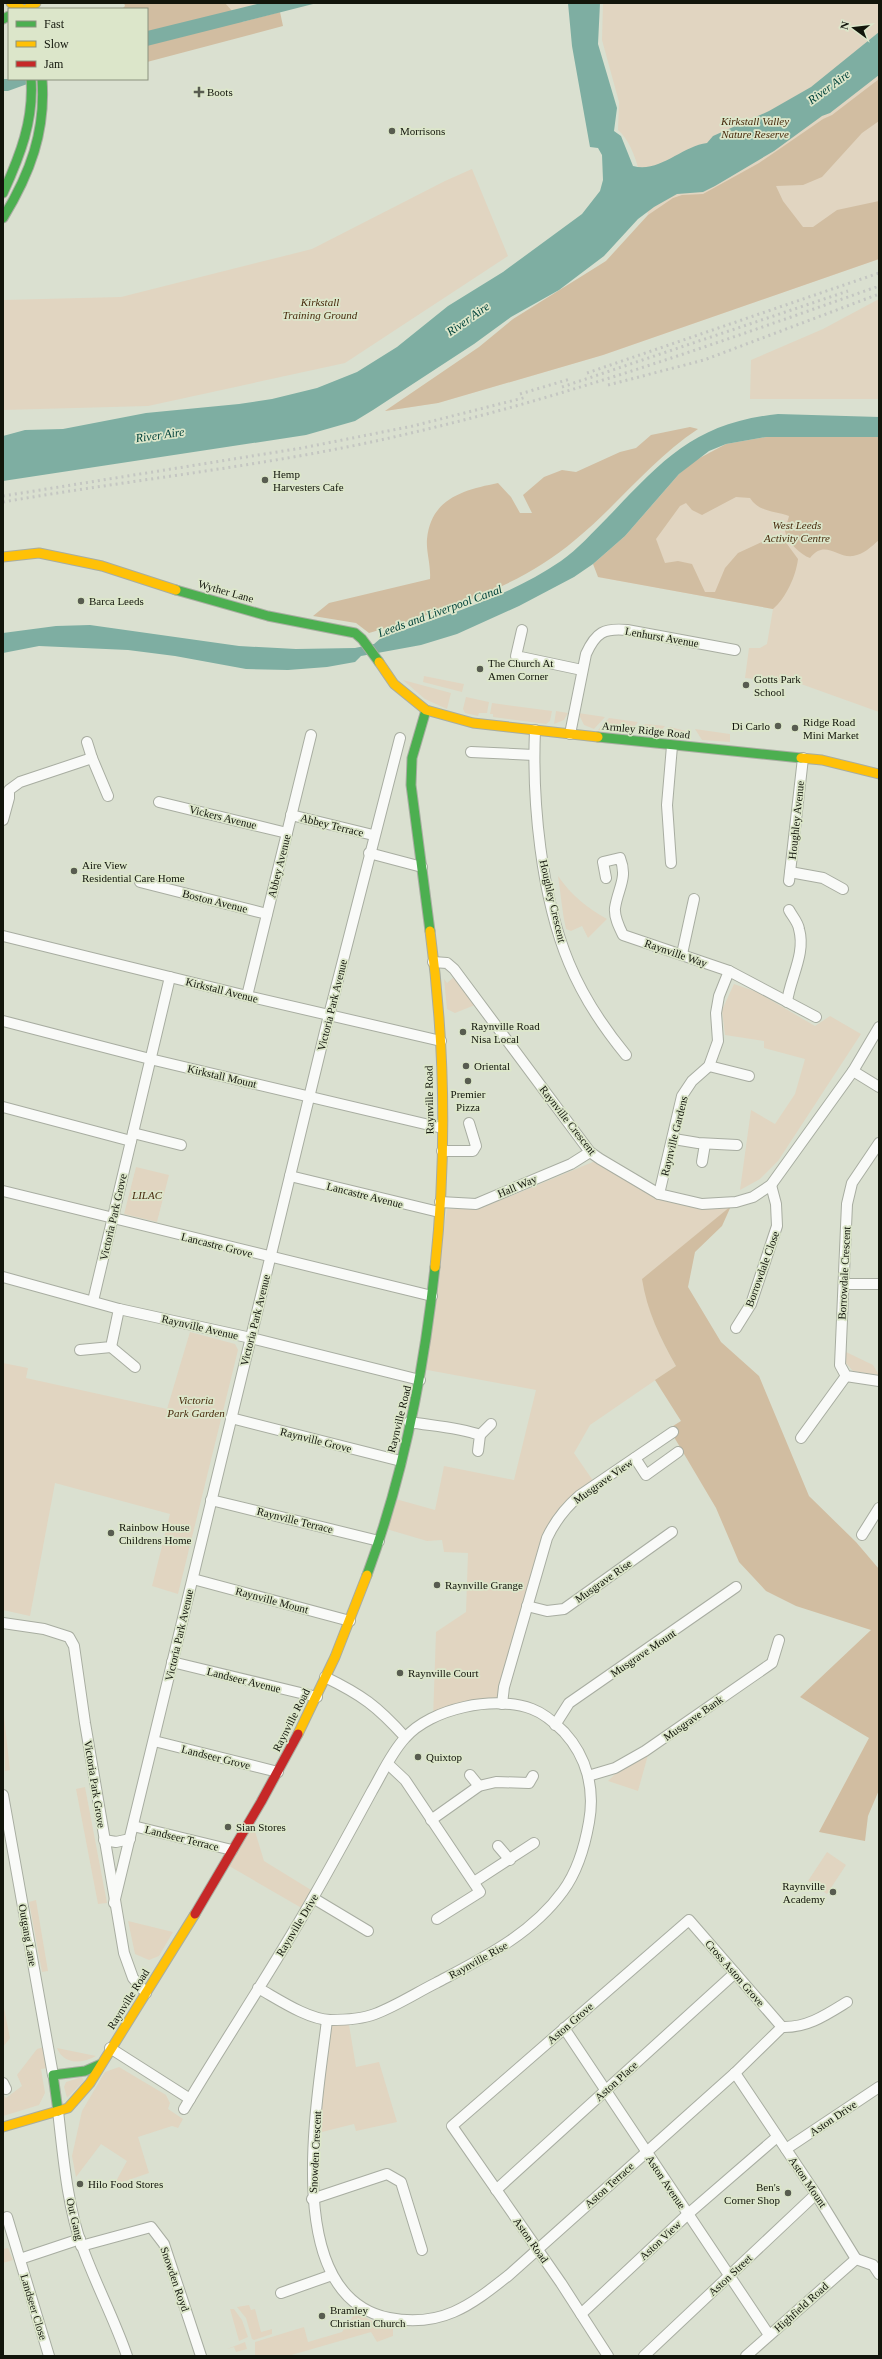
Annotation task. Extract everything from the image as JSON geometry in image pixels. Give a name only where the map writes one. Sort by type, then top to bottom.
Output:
[{"type":"street","points":[[3,218],[19,194],[38,150],[42,130],[42,81]]},
{"type":"street","points":[[3,193],[22,149],[31,108],[31,84]]},
{"type":"street","name":"Wyther Lane","points":[[3,557],[39,553],[102,566],[167,588],[268,616],[355,633],[362,639],[394,684],[413,702]]},
{"type":"street","name":"Lenhurst Avenue","points":[[570,734],[582,670],[592,642],[601,632],[614,629],[735,650]]},
{"type":"street","points":[[522,630],[516,656],[582,670]]},
{"type":"street","name":"Armley Ridge Road","points":[[413,702],[426,710],[473,723],[672,746],[803,758],[846,764],[879,774]]},
{"type":"street","name":"Raynville Road","points":[[3,2127],[68,2108],[83,2093],[146,1993],[278,1772],[317,1697],[350,1621],[389,1513],[420,1380],[432,1296],[440,1207],[442,1151],[441,1041],[422,867],[411,785],[412,758],[426,710]]},
{"type":"street","name":"Houghley Crescent","points":[[535,730],[535,794],[544,867],[561,939],[568,962],[580,988],[609,1035],[626,1055]]},
{"type":"street","name":"Abbey Avenue","points":[[247,996],[311,735]]},
{"type":"street","name":"Victoria Park Avenue","points":[[114,1903],[154,1741],[230,1418],[251,1338],[373,835],[400,738]]},
{"type":"street","points":[[87,742],[108,796]]},
{"type":"street","points":[[671,863],[667,805],[672,746]]},
{"type":"street","points":[[471,752],[534,755]]},
{"type":"street","points":[[3,820],[9,798],[9,790],[20,782],[92,758]]},
{"type":"street","name":"Houghley Avenue","points":[[803,758],[789,877],[824,878],[843,889]]},
{"type":"street","name":"Vickers Avenue","points":[[159,802],[287,833]]},
{"type":"street","name":"Abbey Terrace","points":[[291,815],[373,835]]},
{"type":"street","points":[[369,853],[422,867]]},
{"type":"street","name":"Raynville Way","points":[[606,878],[603,862],[620,858],[625,870],[615,909],[618,924],[623,935],[729,971],[816,1017]]},
{"type":"street","name":"Boston Avenue","points":[[140,882],[267,914]]},
{"type":"street","points":[[682,954],[694,899]]},
{"type":"street","points":[[787,1002],[789,987],[800,957],[799,929],[789,910]]},
{"type":"street","name":"Kirkstall Avenue","points":[[3,936],[247,996],[441,1041]]},
{"type":"street","name":"Raynville Crescent","points":[[433,962],[448,963],[454,969],[590,1152],[659,1194],[702,1204],[736,1202],[753,1197],[771,1185],[853,1071],[879,1027]]},
{"type":"street","name":"Raynville Gardens","points":[[659,1194],[674,1139],[682,1096],[692,1081],[709,1066],[718,1041],[716,1013],[718,996],[729,971]]},
{"type":"street","name":"Victoria Park Grove","points":[[93,1301],[170,977]]},
{"type":"street","name":"Kirkstall Mount","points":[[3,1022],[150,1059],[442,1128]]},
{"type":"street","points":[[709,1066],[748,1076]]},
{"type":"street","points":[[853,1071],[879,1087]]},
{"type":"street","points":[[3,1107],[132,1137],[181,1145]]},
{"type":"street","points":[[442,1151],[473,1151],[476,1146],[476,1139],[469,1123]]},
{"type":"street","points":[[674,1139],[705,1144],[737,1145]]},
{"type":"street","name":"Borrowdale Crescent","points":[[846,1376],[840,1365],[847,1204],[852,1183],[879,1143]]},
{"type":"street","points":[[702,1162],[705,1144]]},
{"type":"street","name":"Hall Way","points":[[440,1207],[476,1204],[571,1164],[590,1152]]},
{"type":"street","name":"Lancastre Avenue","points":[[290,1176],[440,1207]]},
{"type":"street","name":"Borrowdale Close","points":[[736,1328],[751,1304],[777,1226],[776,1204],[771,1185]]},
{"type":"street","name":"Lancastre Grove","points":[[3,1192],[270,1258],[432,1296]]},
{"type":"street","name":"Raynville Avenue","points":[[3,1277],[119,1309],[251,1338],[420,1380]]},
{"type":"street","points":[[844,1284],[879,1284]]},
{"type":"street","points":[[111,1347],[119,1309]]},
{"type":"street","points":[[80,1350],[111,1347],[135,1367]]},
{"type":"street","points":[[801,1438],[846,1376],[879,1381]]},
{"type":"street","name":"Raynville Grove","points":[[230,1418],[400,1461]]},
{"type":"street","points":[[409,1422],[443,1428],[458,1428],[480,1435]]},
{"type":"street","points":[[478,1451],[480,1435],[490,1424]]},
{"type":"street","name":"Musgrave View","points":[[502,1704],[504,1687],[527,1606],[547,1538],[554,1522],[579,1496],[673,1432]]},
{"type":"street","points":[[635,1458],[646,1475],[678,1452]]},
{"type":"street","name":"Raynville Terrace","points":[[211,1500],[379,1541]]},
{"type":"street","points":[[862,1535],[879,1508]]},
{"type":"street","name":"Musgrave Rise","points":[[527,1606],[547,1611],[564,1609],[672,1532]]},
{"type":"street","name":"Raynville Mount","points":[[192,1579],[350,1621]]},
{"type":"street","name":"Musgrave Mount","points":[[555,1724],[569,1703],[736,1586]]},
{"type":"street","name":"Victoria Park Grove","points":[[3,1623],[44,1629],[69,1637],[74,1646],[114,1903],[124,1953],[134,1978],[146,1993]]},
{"type":"street","name":"Musgrave Bank","points":[[588,1776],[615,1768],[645,1751],[772,1663],[779,1640]]},
{"type":"street","name":"Landseer Avenue","points":[[172,1662],[317,1697]]},
{"type":"street","points":[[325,1677],[358,1694],[383,1713],[405,1737]]},
{"type":"street","name":"Raynville Rise","points":[[258,1988],[293,2008],[327,2020],[373,2015],[503,1947],[540,1917],[565,1889],[579,1860],[590,1815],[591,1792],[588,1776],[573,1743],[555,1724],[532,1709],[502,1704],[474,1705],[443,1714],[405,1737]]},
{"type":"street","name":"Raynville Drive","points":[[184,2109],[226,2044],[313,1898],[388,1764],[405,1737]]},
{"type":"street","name":"Landseer Grove","points":[[154,1741],[278,1772]]},
{"type":"street","points":[[388,1764],[405,1780],[480,1892],[437,1919]]},
{"type":"street","points":[[470,1775],[479,1786]]},
{"type":"street","points":[[431,1820],[479,1786],[496,1782],[529,1784],[533,1776]]},
{"type":"street","name":"Outgang Lane","points":[[3,1794],[7,1838],[53,2075]]},
{"type":"street","name":"Landseer Terrace","points":[[133,1826],[232,1850]]},
{"type":"street","points":[[104,1840],[116,1842],[130,1839]]},
{"type":"street","points":[[474,1882],[534,1843]]},
{"type":"street","points":[[498,1846],[510,1860]]},
{"type":"street","points":[[313,1898],[368,1931]]},
{"type":"street","name":"Cross Aston Grove","points":[[689,1920],[782,2027]]},
{"type":"street","name":"Aston Grove","points":[[452,2126],[689,1920]]},
{"type":"street","name":"Aston Place","points":[[496,2190],[735,1973]]},
{"type":"street","points":[[782,2027],[797,2028],[823,2017],[847,2002]]},
{"type":"street","name":"Snowden Crescent","points":[[327,2020],[314,2134],[312,2199],[324,2253],[332,2275],[340,2288],[355,2303],[377,2315],[404,2321],[426,2322],[447,2315],[485,2294],[538,2250]]},
{"type":"street","name":"Aston Terrace","points":[[538,2250],[735,2073],[782,2027]]},
{"type":"street","name":"Aston Avenue","points":[[564,2028],[769,2335]]},
{"type":"street","points":[[110,2048],[190,2099]]},
{"type":"street","points":[[53,2075],[85,2071],[101,2064]]},
{"type":"street","name":"Aston Mount","points":[[735,2073],[816,2194],[856,2259]]},
{"type":"street","name":"Out Gang","points":[[53,2075],[67,2182],[80,2242],[118,2330],[127,2356]]},
{"type":"street","name":"Aston Drive","points":[[786,2149],[879,2087]]},
{"type":"street","name":"Aston Road","points":[[452,2126],[538,2250],[608,2356]]},
{"type":"street","name":"Aston View","points":[[581,2314],[688,2214],[777,2137]]},
{"type":"street","points":[[312,2199],[387,2174],[401,2182],[422,2250]]},
{"type":"street","name":"Aston Street","points":[[644,2356],[816,2194]]},
{"type":"street","name":"Landseer Close","points":[[7,2217],[49,2356]]},
{"type":"street","name":"Snowden Royd","points":[[80,2242],[151,2227],[164,2244],[201,2356]]},
{"type":"street","points":[[20,2258],[80,2242]]},
{"type":"street","points":[[856,2259],[873,2265],[879,2274]]},
{"type":"street","name":"Highfield Road","points":[[746,2356],[856,2259]]},
{"type":"street","points":[[280,2293],[332,2275]]},
{"type":"green space","points":[[124,3],[225,3],[242,22],[280,12],[283,26],[148,62],[148,8],[123,8],[125,6]]},
{"type":"green space","points":[[174,3],[261,3],[182,23]]},
{"type":"green space","name":"Kirkstall Valley Nature Reserve","points":[[603,3],[879,3],[879,259],[603,355],[438,403],[385,411],[606,261],[648,215],[639,170],[635,158],[625,138],[618,130],[619,102],[602,40]]},
{"type":"green space","points":[[879,79],[879,121],[862,133],[822,177],[803,185],[776,186],[783,201],[803,227],[813,227],[837,210],[879,201],[879,259],[603,355],[438,403],[385,411],[479,347],[513,319],[606,261],[648,215],[673,198],[682,195],[703,194],[759,163],[823,119],[832,115]]},
{"type":"green space","name":"Kirkstall Training Ground","points":[[472,169],[508,256],[345,363],[148,406],[3,410],[3,300],[121,297],[312,249],[445,181]]},
{"type":"green space","points":[[879,299],[879,399],[750,399],[751,360],[823,329]]},
{"type":"green space","points":[[690,427],[698,429],[665,454],[575,540],[528,573],[503,586],[450,607],[369,633],[356,623],[313,616],[329,603],[430,579],[427,539],[430,525],[435,514],[442,505],[451,498],[473,489],[498,483],[511,497],[520,513],[532,513],[523,495],[544,477],[562,470],[576,472],[620,452],[636,448],[651,435]]},
{"type":"green space","points":[[766,437],[879,437],[879,540],[861,554],[847,556],[831,551],[821,550],[810,558],[795,548],[786,535],[785,529],[789,516],[762,509],[750,498],[736,497],[702,515],[692,510],[686,503],[680,506],[656,539],[665,563],[678,561],[692,564],[705,592],[715,592],[725,568],[738,553],[773,537],[782,537],[798,559],[790,586],[782,599],[773,609],[598,577],[593,564],[625,536],[679,474],[694,461],[726,444]]},
{"type":"green space","name":"West Leeds Activity Centre","points":[[879,451],[879,712],[801,684],[745,678],[749,648],[760,648],[767,644],[773,609],[598,577],[674,493]]},
{"type":"green space","points":[[424,676],[464,684],[462,692],[423,682]]},
{"type":"green space","points":[[403,680],[451,693],[447,709],[425,699]]},
{"type":"green space","points":[[466,697],[489,702],[487,713],[479,713],[478,716],[465,713],[463,709]]},
{"type":"green space","points":[[492,703],[552,711],[550,721],[546,724],[493,717],[493,714],[490,714]]},
{"type":"green space","points":[[556,711],[568,713],[564,720],[554,724]]},
{"type":"green space","points":[[578,713],[605,717],[594,729],[584,725]]},
{"type":"green space","points":[[609,718],[638,722],[629,733],[598,730]]},
{"type":"green space","points":[[643,725],[665,726],[656,736],[643,735],[641,732]]},
{"type":"green space","points":[[670,727],[690,732],[690,737],[688,739],[662,736],[662,734]]},
{"type":"green space","points":[[695,729],[730,734],[730,742],[702,740]]},
{"type":"green space","points":[[558,876],[568,889],[580,900],[607,919],[588,938],[582,926],[571,931],[566,929]]},
{"type":"green space","points":[[454,977],[475,1005],[455,1013],[447,1009],[444,979],[447,983]]},
{"type":"green space","points":[[734,984],[757,992],[815,1026],[830,1016],[861,1034],[778,1161],[760,1179],[740,1190],[751,1110],[775,1124],[795,1094],[805,1059],[764,1048],[764,1041],[725,1035],[722,1010]]},
{"type":"green space","points":[[600,1159],[659,1194],[702,1204],[736,1202],[643,1279],[655,1324],[676,1366],[590,1425],[574,1453],[596,1485],[554,1522],[502,1704],[433,1719],[436,1632],[466,1612],[468,1553],[444,1552],[442,1540],[427,1541],[383,1528],[392,1498],[435,1510],[444,1466],[514,1480],[536,1390],[422,1369],[447,1209],[473,1208],[494,1203]]},
{"type":"green space","name":"LILAC","points":[[136,1167],[169,1175],[157,1222],[124,1214]]},
{"type":"green space","points":[[731,1206],[722,1226],[695,1252],[688,1287],[721,1342],[759,1376],[809,1496],[856,1542],[879,1569],[879,1790],[868,1816],[865,1841],[819,1832],[869,1738],[800,1697],[871,1630],[796,1606],[766,1591],[739,1562],[716,1508],[674,1437],[678,1434],[673,1426],[681,1421],[655,1380],[676,1366],[655,1324],[647,1302],[642,1279]]},
{"type":"green space","name":"Victoria Park Garden","points":[[190,1332],[235,1344],[238,1350],[178,1594],[152,1586],[170,1514],[55,1483],[30,1616],[3,1610],[3,1363],[28,1368],[26,1378],[167,1409]]},
{"type":"green space","points":[[846,1352],[873,1365],[879,1375],[853,1371],[845,1362]]},
{"type":"green space","points":[[3,1707],[10,1770],[5,1771]]},
{"type":"green space","points":[[648,1755],[638,1791],[608,1781],[614,1775]]},
{"type":"green space","points":[[85,1787],[107,1903],[98,1904],[76,1789]]},
{"type":"green space","points":[[251,1818],[264,1861],[316,1893],[305,1910],[224,1863]]},
{"type":"green space","points":[[827,1852],[846,1865],[827,1894],[808,1881]]},
{"type":"green space","points":[[36,1900],[48,1971],[42,1972],[29,1902]]},
{"type":"green space","points":[[128,1921],[173,1932],[159,1956],[149,1960],[135,1954]]},
{"type":"green space","points":[[4,2008],[10,2038],[3,2047],[3,2009]]},
{"type":"green space","points":[[348,2019],[356,2067],[379,2062],[397,2122],[356,2131],[354,2124],[314,2134],[327,2020]]},
{"type":"green space","points":[[44,2047],[48,2068],[41,2069],[45,2093],[39,2105],[3,2116],[3,2094],[6,2098],[22,2086],[17,2075],[37,2049]]},
{"type":"green space","points":[[57,2048],[96,2056],[85,2061],[69,2060],[60,2054]]},
{"type":"green space","points":[[119,2067],[166,2095],[170,2103],[168,2109],[183,2119],[178,2128],[172,2126],[138,2137],[149,2173],[114,2185],[127,2161],[101,2144],[76,2177],[72,2156],[82,2111],[105,2072]]},
{"type":"green space","points":[[82,2077],[84,2081],[67,2098],[64,2087],[66,2082]]},
{"type":"green space","points":[[8,2248],[13,2260],[3,2263],[3,2249]]},
{"type":"green space","points":[[249,2305],[251,2310],[255,2309],[261,2332],[272,2329],[272,2334],[254,2340],[252,2339],[246,2318],[237,2307]]},
{"type":"green space","points":[[230,2309],[234,2309],[242,2320],[248,2337],[239,2341]]},
{"type":"green space","points":[[356,2312],[376,2323],[393,2328],[393,2336],[377,2342],[371,2332],[288,2356],[255,2356],[255,2342],[304,2327],[308,2342],[342,2332]]},
{"type":"green space","points":[[245,2342],[247,2349],[236,2352],[234,2347],[227,2349]]},
{"type":"water","points":[[261,3],[317,3],[148,46],[148,31]]},
{"type":"water","name":"River Aire","points":[[568,3],[600,3],[598,44],[617,108],[614,131],[621,136],[633,166],[643,167],[662,163],[698,145],[707,143],[713,136],[769,111],[811,87],[879,32],[879,75],[830,113],[822,116],[774,151],[715,186],[703,192],[677,194],[654,207],[638,219],[604,256],[559,290],[511,317],[474,344],[355,421],[306,435],[3,481],[3,436],[25,430],[63,429],[146,413],[239,404],[272,399],[317,388],[357,372],[397,347],[448,306],[503,272],[582,214],[600,191],[603,180],[602,155],[598,148],[590,147],[572,46]]},
{"type":"water","points":[[3,79],[38,80],[8,91],[3,91]]},
{"type":"water","points":[[778,414],[879,417],[879,437],[766,437],[726,444],[709,451],[679,474],[625,536],[593,564],[574,577],[519,606],[457,634],[421,645],[361,656],[355,662],[327,667],[288,670],[246,669],[175,656],[128,650],[39,646],[3,653],[3,633],[56,626],[90,625],[239,646],[296,649],[355,648],[374,644],[381,638],[451,614],[519,586],[561,561],[573,551],[646,478],[682,448],[702,436],[724,426],[749,419]]},
{"type":"railway","points":[[587,373],[879,273]]},
{"type":"railway","points":[[3,502],[261,462],[415,432],[591,384],[707,346],[879,286]]},
{"type":"railway","points":[[562,387],[848,291]]},
{"type":"railway","points":[[608,385],[704,360],[879,294]]},
{"type":"railway","points":[[520,394],[570,379]]},
{"type":"railway","points":[[3,496],[302,448],[413,426],[527,397]]},
{"type":"traffic: fast","points":[[3,19],[8,16]]},
{"type":"traffic: fast","points":[[3,193],[15,165],[28,123],[31,80]]},
{"type":"traffic: fast","points":[[3,218],[21,185],[34,152],[39,134],[43,98],[42,80]]},
{"type":"traffic: fast","points":[[176,590],[268,616],[355,633],[362,639],[379,662]]},
{"type":"traffic: fast","points":[[426,710],[412,758],[411,785],[430,931]]},
{"type":"traffic: fast","points":[[598,737],[801,758]]},
{"type":"traffic: fast","points":[[367,1575],[391,1500],[410,1423],[425,1345],[435,1267]]},
{"type":"traffic: fast","points":[[58,2111],[53,2075],[85,2071],[101,2064]]},
{"type":"traffic: slow","points":[[11,3],[20,8]]},
{"type":"traffic: slow","points":[[28,8],[36,3]]},
{"type":"traffic: slow","points":[[3,557],[39,553],[102,566],[176,590]]},
{"type":"traffic: slow","points":[[379,662],[394,684],[426,710],[473,723],[598,737]]},
{"type":"traffic: slow","points":[[801,758],[822,760],[879,774]]},
{"type":"traffic: slow","points":[[430,931],[439,1015],[443,1099],[443,1141],[439,1225],[435,1267]]},
{"type":"traffic: slow","points":[[298,1734],[335,1657],[367,1575]]},
{"type":"traffic: slow","points":[[3,2127],[68,2108],[90,2083],[195,1914]]},
{"type":"traffic: jam","points":[[195,1914],[261,1802],[298,1734]]},
{"type":"place","name":"Boots","points":[[199,92]]},
{"type":"place","name":"Morrisons","points":[[392,131]]},
{"type":"place","name":"Hemp Harvesters Cafe","points":[[265,480]]},
{"type":"place","name":"Barca Leeds","points":[[81,601]]},
{"type":"place","name":"The Church At Amen Corner","points":[[480,669]]},
{"type":"place","name":"Gotts Park School","points":[[746,685]]},
{"type":"place","name":"Di Carlo","points":[[778,726]]},
{"type":"place","name":"Ridge Road Mini Market","points":[[795,728]]},
{"type":"place","name":"Aire View Residential Care Home","points":[[74,871]]},
{"type":"place","name":"Raynville Road Nisa Local","points":[[463,1032]]},
{"type":"place","name":"Oriental","points":[[466,1066]]},
{"type":"place","name":"Premier Pizza","points":[[468,1081]]},
{"type":"place","name":"Rainbow House Childrens Home","points":[[111,1533]]},
{"type":"place","name":"Raynville Grange","points":[[437,1585]]},
{"type":"place","name":"Raynville Court","points":[[400,1673]]},
{"type":"place","name":"Quixtop","points":[[418,1757]]},
{"type":"place","name":"Sian Stores","points":[[228,1827]]},
{"type":"place","name":"Raynville Academy","points":[[833,1892]]},
{"type":"place","name":"Hilo Food Stores","points":[[80,2184]]},
{"type":"place","name":"Ben's Corner Shop","points":[[788,2193]]},
{"type":"place","name":"Bramley Christian Church","points":[[322,2316]]},
{"type":"water label","name":"Leeds and Liverpool Canal","points":[[440,611]]}]
